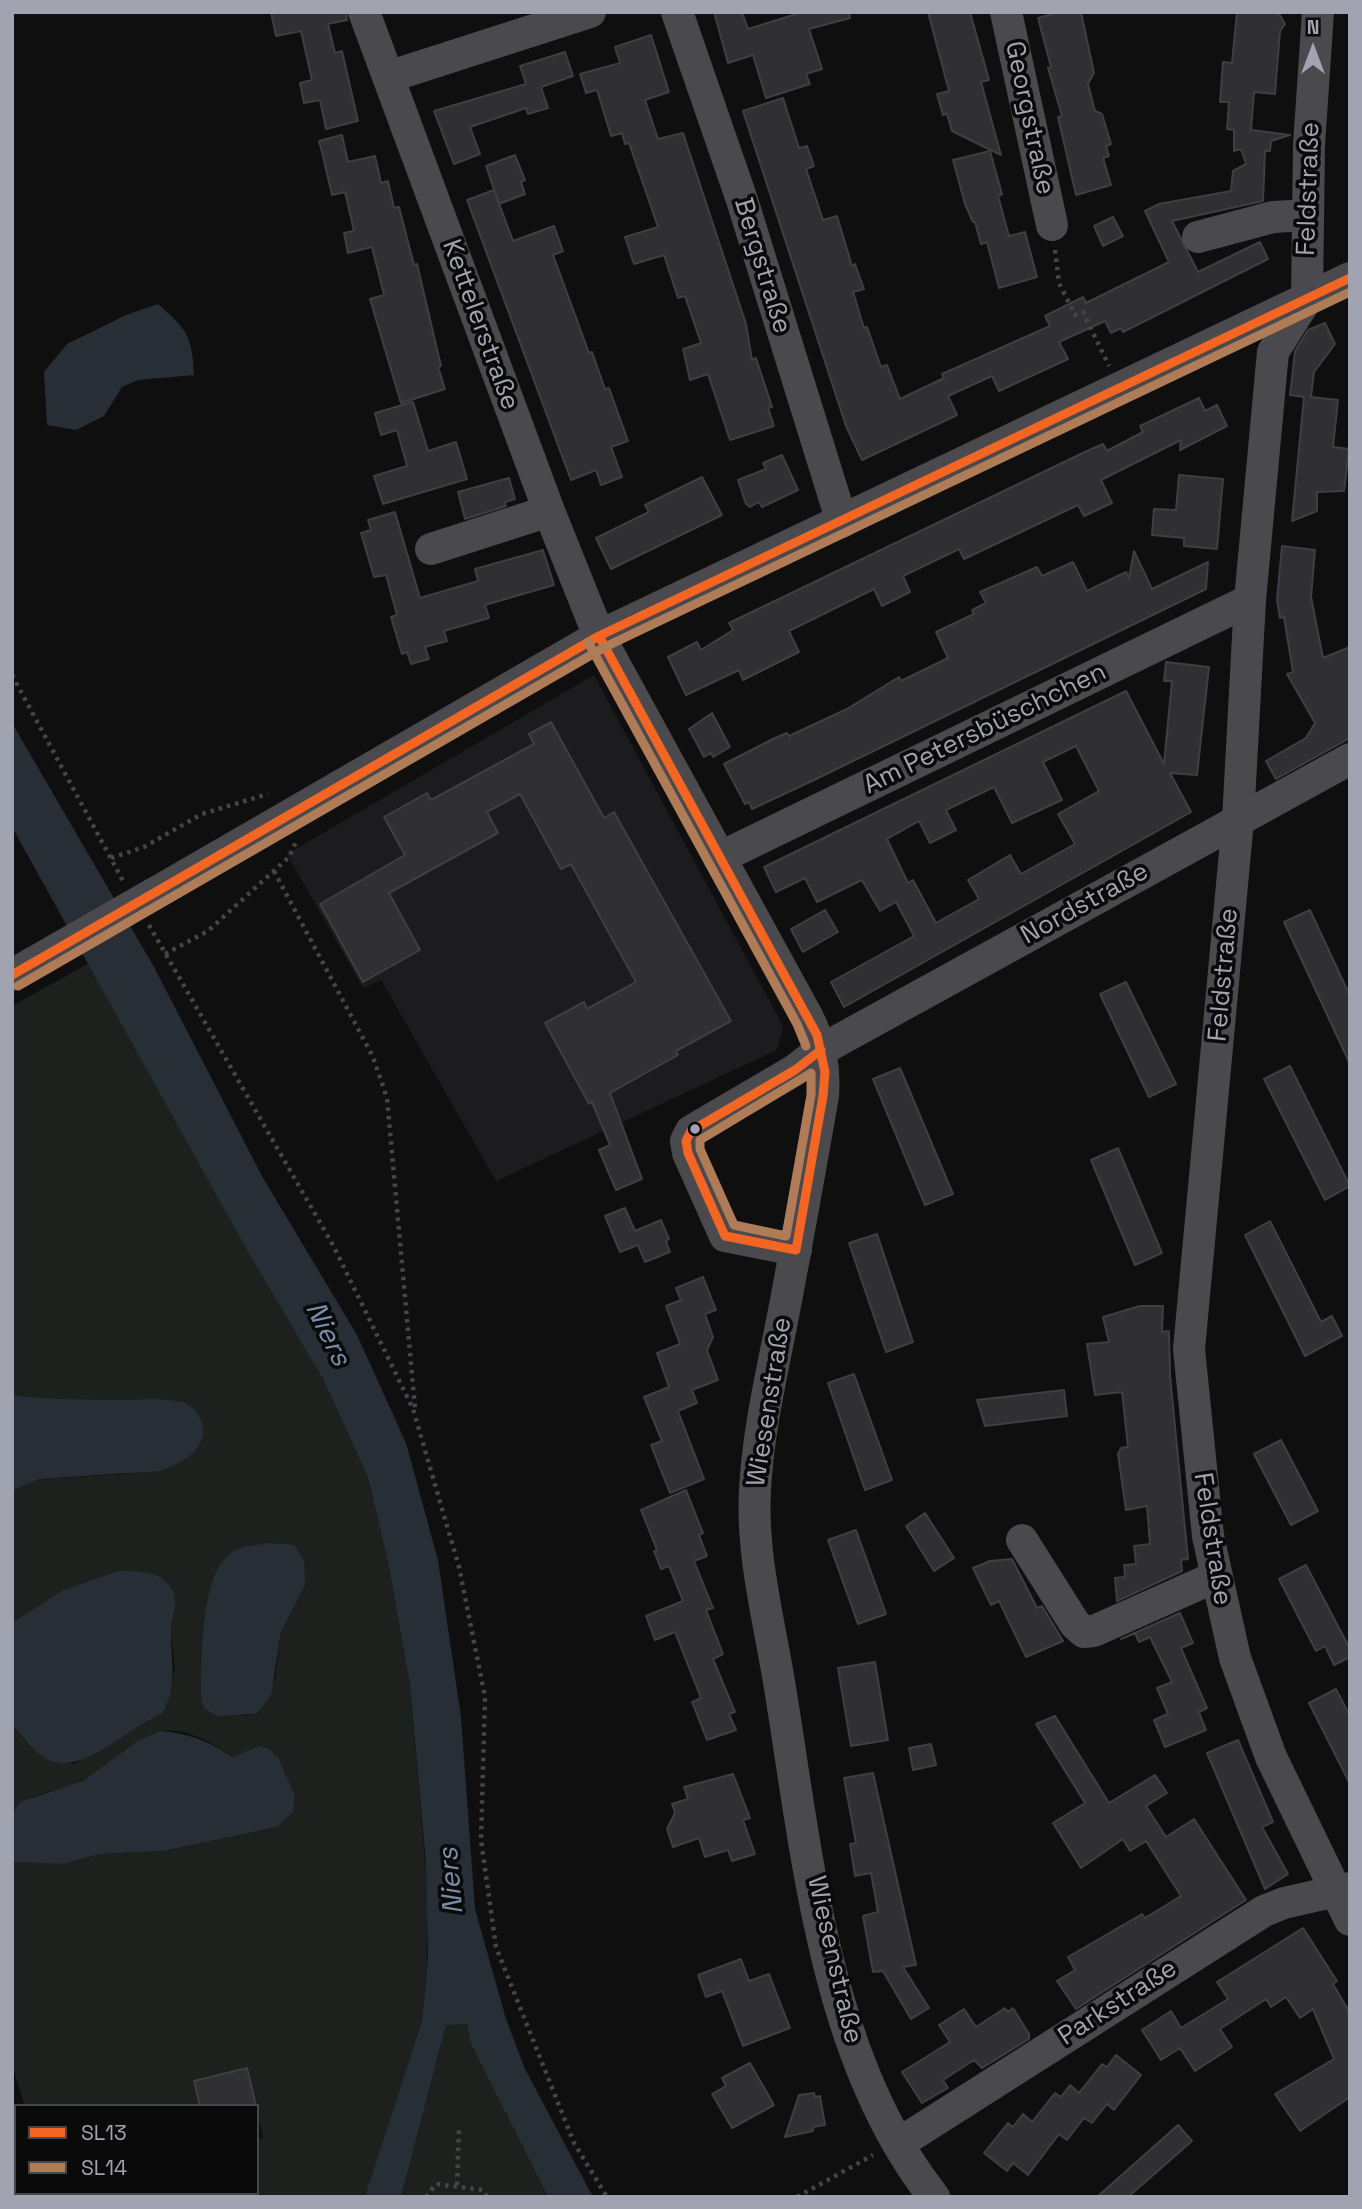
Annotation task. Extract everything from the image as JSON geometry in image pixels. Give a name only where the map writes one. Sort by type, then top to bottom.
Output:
[{"type":"street","name":"Kettelerstraße","points":[[364,12],[549,511],[599,636]]},
{"type":"street","points":[[387,77],[590,12]]},
{"type":"street","name":"Bergstraße","points":[[677,12],[742,200],[842,522]]},
{"type":"street","name":"Georgstraße","points":[[1006,12],[1052,225]]},
{"type":"street","name":"Feldstraße","points":[[1325,15],[1309,145],[1307,298],[1273,352],[1250,600],[1238,820],[1189,1349],[1202,1483],[1215,1577],[1235,1658],[1271,1758],[1345,1901]]},
{"type":"street","points":[[1198,237],[1273,217],[1308,215]]},
{"type":"street","points":[[22,969],[599,636],[1350,278]]},
{"type":"street","points":[[430,549],[549,511]]},
{"type":"street","name":"Am Petersbüschchen","points":[[719,858],[1250,600]]},
{"type":"street","name":"Wiesenstraße","points":[[599,636],[808,1018],[821,1050],[825,1072],[823,1096],[757,1456],[755,1495],[758,1545],[790,1748],[833,1982],[860,2066],[898,2144],[934,2197]]},
{"type":"street","name":"Nordstraße","points":[[796,1251],[725,1236],[688,1153],[686,1141],[691,1131],[795,1070],[821,1050],[1350,759]]},
{"type":"street","points":[[1022,1540],[1075,1624],[1084,1632],[1094,1631],[1215,1577]]},
{"type":"street","name":"Parkstraße","points":[[898,2144],[1264,1911],[1284,1903],[1345,1901]]},
{"type":"path","points":[[1052,225],[1059,283],[1075,315],[1083,312],[1119,388]]},
{"type":"path","points":[[12,675],[111,858],[142,900],[165,954],[334,1247],[416,1417],[458,1567],[485,1697],[481,1840],[496,1947],[574,2143],[607,2197]]},
{"type":"path","points":[[111,858],[144,848],[202,814],[270,793],[292,814]]},
{"type":"path","points":[[165,954],[208,931],[274,871],[373,1057],[387,1098],[416,1417]]},
{"type":"path","points":[[457,2185],[458,2128]]},
{"type":"path","points":[[797,2197],[866,2158],[898,2144]]},
{"type":"path","points":[[426,2197],[436,2184],[483,2190],[487,2197]]},
{"type":"shaded area","points":[[594,675],[783,1026],[777,1050],[496,1181],[381,980],[363,988],[287,854]]},
{"type":"shaded area","points":[[89,963],[252,1259],[323,1379],[368,1477],[389,1567],[410,1685],[427,1884],[427,1967],[422,2021],[366,2197],[53,2197],[259,2195],[259,2139],[263,2138],[259,2104],[255,2104],[247,2069],[195,2081],[200,2104],[24,2104],[12,2064],[12,1862],[64,1864],[100,1854],[163,1851],[277,1827],[295,1795],[278,1757],[259,1746],[232,1757],[190,1734],[162,1731],[146,1738],[84,1780],[27,1800],[12,1814],[12,1725],[42,1756],[74,1764],[146,1720],[162,1714],[175,1669],[171,1632],[174,1614],[118,1571],[63,1590],[12,1623],[12,1491],[39,1479],[129,1474],[157,1400],[56,1400],[17,1396],[12,1393],[12,1006]],"holes":[[[305,1585],[281,1632],[275,1679],[256,1714],[244,1716],[201,1695],[207,1600]]]},
{"type":"shaded area","points":[[467,2023],[471,2044],[548,2197],[401,2197],[446,2025]]},
{"type":"water","points":[[158,304],[176,320],[186,334],[192,351],[194,375],[138,380],[122,387],[104,416],[76,430],[47,425],[44,372],[67,344],[126,315]]},
{"type":"water","name":"Niers","points":[[12,723],[154,967],[263,1178],[357,1335],[406,1443],[438,1560],[461,1717],[475,1909],[506,2019],[525,2069],[593,2197],[548,2197],[471,2044],[467,2024],[446,2025],[401,2197],[365,2197],[422,2021],[428,1959],[426,1863],[410,1685],[389,1567],[368,1477],[323,1379],[252,1259],[12,827]]},
{"type":"water","points":[[12,1393],[17,1396],[55,1399],[178,1401],[189,1405],[196,1412],[203,1425],[203,1434],[193,1453],[181,1462],[160,1471],[39,1479],[12,1491]]},
{"type":"water","points":[[267,1543],[294,1545],[304,1560],[305,1585],[281,1632],[271,1695],[256,1714],[217,1716],[204,1708],[201,1695],[203,1639],[209,1595],[223,1560],[235,1550]]},
{"type":"water","points":[[118,1571],[138,1571],[158,1576],[173,1591],[175,1603],[171,1633],[172,1684],[167,1703],[162,1714],[102,1750],[71,1763],[56,1762],[38,1753],[12,1725],[12,1623],[63,1590]]},
{"type":"water","points":[[160,1731],[198,1739],[232,1757],[259,1746],[269,1749],[278,1757],[295,1795],[293,1812],[277,1827],[163,1851],[100,1854],[64,1864],[12,1862],[12,1814],[20,1802],[83,1781],[138,1741]]},
{"type":"building","points":[[271,12],[346,12],[347,20],[328,24],[335,53],[342,51],[358,121],[326,129],[320,100],[304,103],[300,83],[312,80],[301,31],[276,36]]},
{"type":"building","points":[[714,12],[742,12],[748,29],[803,12],[849,12],[850,18],[809,29],[822,69],[806,74],[810,84],[766,98],[753,55],[728,63]]},
{"type":"building","points":[[928,12],[970,12],[989,80],[981,82],[1001,155],[952,131],[947,114],[943,115],[937,94],[949,91]]},
{"type":"building","points":[[1060,12],[1081,12],[1094,73],[1088,84],[1095,111],[1102,114],[1111,144],[1106,146],[1109,156],[1103,158],[1111,185],[1076,195],[1058,117],[1062,116],[1048,68],[1051,67],[1038,18]]},
{"type":"building","points":[[1237,12],[1278,12],[1285,24],[1280,31],[1275,94],[1254,92],[1251,130],[1290,135],[1271,141],[1270,151],[1265,151],[1263,201],[1172,221],[1198,272],[1260,242],[1268,259],[1123,332],[1121,328],[1111,333],[1105,321],[1059,342],[1068,359],[999,391],[992,376],[948,396],[957,415],[862,460],[846,426],[743,111],[783,98],[799,148],[807,146],[814,166],[806,169],[823,220],[837,216],[852,266],[855,264],[864,289],[853,292],[864,328],[867,327],[881,367],[887,365],[900,399],[944,378],[942,374],[1050,326],[1045,316],[1083,297],[1086,303],[1169,262],[1145,211],[1159,204],[1231,191],[1233,171],[1246,164],[1241,149],[1234,151],[1234,130],[1227,129],[1229,102],[1220,102],[1223,62],[1232,63]]},
{"type":"building","points":[[651,35],[669,92],[645,100],[658,139],[683,133],[746,324],[752,360],[756,358],[772,407],[768,408],[774,426],[730,440],[708,374],[690,380],[683,349],[701,343],[685,296],[678,298],[664,255],[634,264],[625,237],[658,227],[629,143],[625,144],[622,133],[611,136],[597,90],[586,93],[580,74],[620,63],[615,47]]},
{"type":"building","points":[[565,52],[573,76],[541,87],[548,108],[528,114],[526,108],[470,127],[480,154],[454,164],[434,111],[526,84],[520,66]]},
{"type":"building","points":[[342,135],[348,162],[375,156],[381,183],[388,181],[394,208],[399,207],[414,265],[417,264],[441,366],[438,367],[445,389],[401,403],[370,299],[384,295],[372,247],[348,253],[344,233],[354,231],[345,192],[332,195],[319,141]]},
{"type":"building","points":[[990,151],[1002,194],[998,196],[1009,236],[1025,232],[1037,277],[999,288],[987,242],[981,244],[975,222],[965,204],[953,160]]},
{"type":"building","points":[[515,155],[525,180],[521,182],[525,194],[499,204],[486,166]]},
{"type":"building","points":[[494,190],[513,241],[554,226],[563,251],[553,255],[589,353],[592,352],[605,389],[609,388],[628,441],[611,447],[622,477],[601,485],[596,470],[571,480],[467,200]]},
{"type":"building","points":[[1113,217],[1123,236],[1103,246],[1094,226]]},
{"type":"building","points":[[1325,323],[1335,344],[1314,372],[1311,397],[1338,400],[1333,447],[1349,449],[1344,491],[1317,492],[1317,511],[1292,521],[1304,397],[1290,395],[1295,351],[1308,330]]},
{"type":"building","points":[[1199,398],[1205,411],[1217,405],[1227,426],[1180,450],[1181,440],[1101,480],[1112,503],[1084,516],[1078,505],[964,559],[959,549],[903,576],[910,592],[882,606],[874,589],[789,631],[799,652],[743,680],[739,670],[686,695],[668,657],[697,642],[701,650],[733,630],[729,623],[1087,451],[1103,444],[1107,451],[1143,432],[1140,426]]},
{"type":"building","points":[[413,402],[428,451],[456,442],[467,479],[383,504],[374,476],[407,466],[397,430],[381,435],[375,413]]},
{"type":"building","points":[[782,455],[798,490],[762,507],[759,502],[750,507],[746,504],[738,480],[766,469],[763,463]]},
{"type":"building","points":[[1179,475],[1223,479],[1217,549],[1184,546],[1184,538],[1152,535],[1154,509],[1176,510]]},
{"type":"building","points":[[702,477],[722,515],[611,569],[596,538],[649,512],[645,505]]},
{"type":"building","points":[[509,478],[515,499],[505,502],[506,506],[465,519],[458,492]]},
{"type":"building","points":[[395,512],[420,598],[478,581],[475,569],[543,550],[554,585],[485,605],[489,618],[444,631],[447,641],[425,647],[429,659],[411,664],[407,652],[402,654],[391,617],[397,615],[386,575],[374,577],[361,533],[371,530],[368,520]]},
{"type":"building","points":[[1282,546],[1315,550],[1311,597],[1323,658],[1350,647],[1350,738],[1276,779],[1266,761],[1306,738],[1315,723],[1287,674],[1293,672],[1284,617],[1280,618],[1277,600]]},
{"type":"building","points":[[1134,551],[1152,589],[1208,562],[1206,589],[752,809],[749,802],[745,804],[724,764],[775,738],[787,733],[789,736],[847,709],[899,677],[901,681],[948,658],[936,632],[974,614],[972,610],[986,603],[980,592],[1037,567],[1042,576],[1073,562],[1087,591],[1126,572],[1129,578]]},
{"type":"building","points":[[1166,662],[1209,667],[1197,775],[1170,773],[1191,812],[844,1007],[831,982],[914,936],[896,902],[880,911],[862,880],[817,902],[805,878],[776,892],[764,867],[1126,691],[1164,764],[1172,681],[1164,681]],"holes":[[[1076,746],[1099,791],[1058,814],[1075,844],[1021,874],[1010,855],[968,880],[979,899],[936,923],[913,880],[908,883],[887,839],[919,821],[930,843],[956,830],[946,810],[994,787],[1012,823],[1062,800],[1043,762]]]},
{"type":"building","points":[[712,713],[730,747],[713,757],[711,753],[704,757],[689,729]]},
{"type":"building","points":[[551,722],[604,818],[614,812],[731,1021],[676,1051],[678,1055],[610,1093],[642,1179],[616,1190],[599,1150],[610,1145],[592,1102],[589,1104],[545,1023],[584,1002],[587,1009],[636,982],[571,864],[561,869],[520,794],[487,812],[498,833],[389,893],[420,950],[363,982],[320,904],[405,855],[384,817],[427,793],[431,800],[534,744],[529,734]]},
{"type":"building","points":[[825,910],[838,932],[803,952],[791,929]]},
{"type":"building","points":[[1310,910],[1350,996],[1350,1064],[1284,922]]},
{"type":"building","points":[[1126,982],[1176,1084],[1149,1097],[1100,994]]},
{"type":"building","points":[[1290,1066],[1350,1186],[1325,1200],[1264,1079]]},
{"type":"building","points":[[900,1068],[953,1194],[925,1205],[873,1079]]},
{"type":"building","points":[[1118,1148],[1162,1253],[1135,1265],[1091,1160]]},
{"type":"building","points":[[625,1208],[635,1231],[661,1220],[669,1239],[666,1241],[670,1252],[645,1262],[638,1245],[620,1252],[605,1216]]},
{"type":"building","points":[[1270,1221],[1321,1322],[1332,1316],[1342,1336],[1305,1356],[1245,1235]]},
{"type":"building","points":[[877,1234],[913,1342],[886,1352],[849,1243]]},
{"type":"building","points":[[703,1277],[716,1310],[705,1314],[713,1337],[707,1350],[718,1380],[692,1390],[697,1403],[678,1411],[704,1479],[670,1493],[651,1445],[662,1441],[644,1397],[669,1387],[657,1353],[680,1344],[666,1306],[681,1300],[676,1288]]},
{"type":"building","points":[[1140,1306],[1163,1306],[1162,1332],[1169,1331],[1170,1375],[1188,1559],[1181,1560],[1182,1571],[1117,1601],[1115,1578],[1125,1577],[1124,1565],[1136,1564],[1134,1546],[1150,1544],[1147,1506],[1126,1510],[1118,1454],[1121,1448],[1128,1447],[1122,1392],[1095,1395],[1087,1344],[1109,1342],[1103,1317]]},
{"type":"building","points":[[854,1374],[892,1480],[865,1490],[828,1383]]},
{"type":"building","points":[[1064,1390],[1067,1416],[985,1426],[977,1400]]},
{"type":"building","points":[[1281,1440],[1318,1511],[1291,1525],[1254,1454]]},
{"type":"building","points":[[686,1490],[703,1533],[699,1535],[707,1556],[694,1561],[713,1608],[706,1610],[723,1654],[713,1659],[735,1712],[729,1714],[736,1730],[707,1740],[692,1702],[701,1698],[675,1632],[655,1640],[646,1616],[683,1601],[669,1566],[661,1569],[654,1551],[657,1550],[641,1510]]},
{"type":"building","points":[[925,1513],[954,1558],[934,1571],[906,1526]]},
{"type":"building","points":[[856,1530],[886,1614],[858,1624],[828,1540]]},
{"type":"building","points":[[1012,1559],[1037,1608],[1042,1606],[1063,1641],[1026,1657],[999,1601],[991,1605],[973,1568],[990,1561]]},
{"type":"building","points":[[1306,1565],[1350,1649],[1350,1657],[1334,1665],[1325,1646],[1316,1651],[1279,1579]]},
{"type":"building","points":[[1180,1613],[1193,1643],[1181,1648],[1207,1708],[1199,1712],[1206,1730],[1165,1747],[1154,1720],[1168,1714],[1157,1688],[1172,1682],[1150,1637],[1139,1642],[1135,1633],[1121,1639]]},
{"type":"building","points":[[875,1662],[888,1740],[851,1746],[838,1668]]},
{"type":"building","points":[[1336,1689],[1350,1716],[1350,1784],[1309,1703]]},
{"type":"building","points":[[1055,1716],[1109,1803],[1155,1775],[1167,1793],[1146,1806],[1166,1837],[1194,1819],[1246,1900],[1076,2009],[1057,1981],[1075,1970],[1068,1957],[1142,1914],[1145,1918],[1181,1896],[1146,1841],[1130,1851],[1123,1839],[1081,1868],[1053,1823],[1085,1803],[1036,1724]]},
{"type":"building","points":[[1238,1740],[1273,1822],[1262,1827],[1288,1874],[1265,1889],[1207,1753]]},
{"type":"building","points":[[931,1744],[936,1765],[913,1770],[909,1748]]},
{"type":"building","points":[[873,1773],[916,1965],[903,1967],[929,2008],[911,2019],[883,1971],[873,1972],[863,1916],[878,1912],[871,1873],[855,1876],[850,1844],[856,1843],[844,1778]]},
{"type":"building","points":[[733,1774],[750,1818],[743,1820],[755,1854],[732,1861],[728,1850],[705,1857],[699,1838],[673,1847],[667,1829],[675,1813],[672,1804],[688,1799],[684,1787]]},
{"type":"building","points":[[1303,1928],[1337,1981],[1333,1984],[1350,2013],[1350,2097],[1300,2131],[1275,2094],[1334,2059],[1313,2009],[1300,2018],[1286,1997],[1271,2007],[1266,1999],[1220,2029],[1232,2047],[1195,2071],[1180,2048],[1161,2060],[1142,2030],[1171,2011],[1181,2028],[1228,1999],[1217,1982]]},
{"type":"building","points":[[741,1959],[749,1981],[769,1974],[790,2028],[743,2046],[722,1991],[706,1997],[698,1975]]},
{"type":"building","points":[[1005,2008],[1008,2012],[1013,2008],[1029,2034],[1029,2039],[982,2068],[974,2060],[943,2080],[948,2088],[922,2103],[902,2072],[950,2042],[939,2025],[964,2009],[976,2027]]},
{"type":"building","points":[[1116,2055],[1141,2075],[1114,2110],[1107,2104],[1092,2123],[1084,2118],[1067,2140],[1059,2134],[1028,2175],[1013,2163],[1007,2171],[984,2153],[1008,2123],[1013,2127],[1023,2114],[1032,2122],[1055,2093],[1061,2097],[1070,2085],[1079,2093],[1102,2064],[1107,2067]]},
{"type":"building","points":[[750,2063],[774,2105],[732,2128],[712,2094],[726,2086],[722,2078]]},
{"type":"building","points":[[247,2068],[256,2104],[200,2104],[194,2081]]},
{"type":"building","points":[[814,2093],[815,2097],[820,2096],[825,2125],[813,2127],[813,2131],[785,2137],[799,2095]]},
{"type":"building","points":[[1178,2125],[1192,2141],[1128,2197],[1097,2197]]},
{"type":"transit line","name":"SL13","points":[[12,975],[599,636],[1350,278]]},
{"type":"transit line","name":"SL14","points":[[18,986],[605,647],[1350,292]]},
{"type":"transit line","name":"SL13","points":[[599,636],[817,1035],[825,1072],[823,1096],[796,1250]]},
{"type":"transit line","name":"SL14","points":[[588,642],[797,1024],[806,1046]]},
{"type":"transit line","name":"SL13","points":[[796,1250],[725,1236],[688,1153],[686,1141],[691,1131],[795,1070],[821,1050]]},
{"type":"transit line","name":"SL14","points":[[811,1073],[811,1095],[786,1236],[734,1225],[700,1149],[700,1140],[811,1073]]}]
